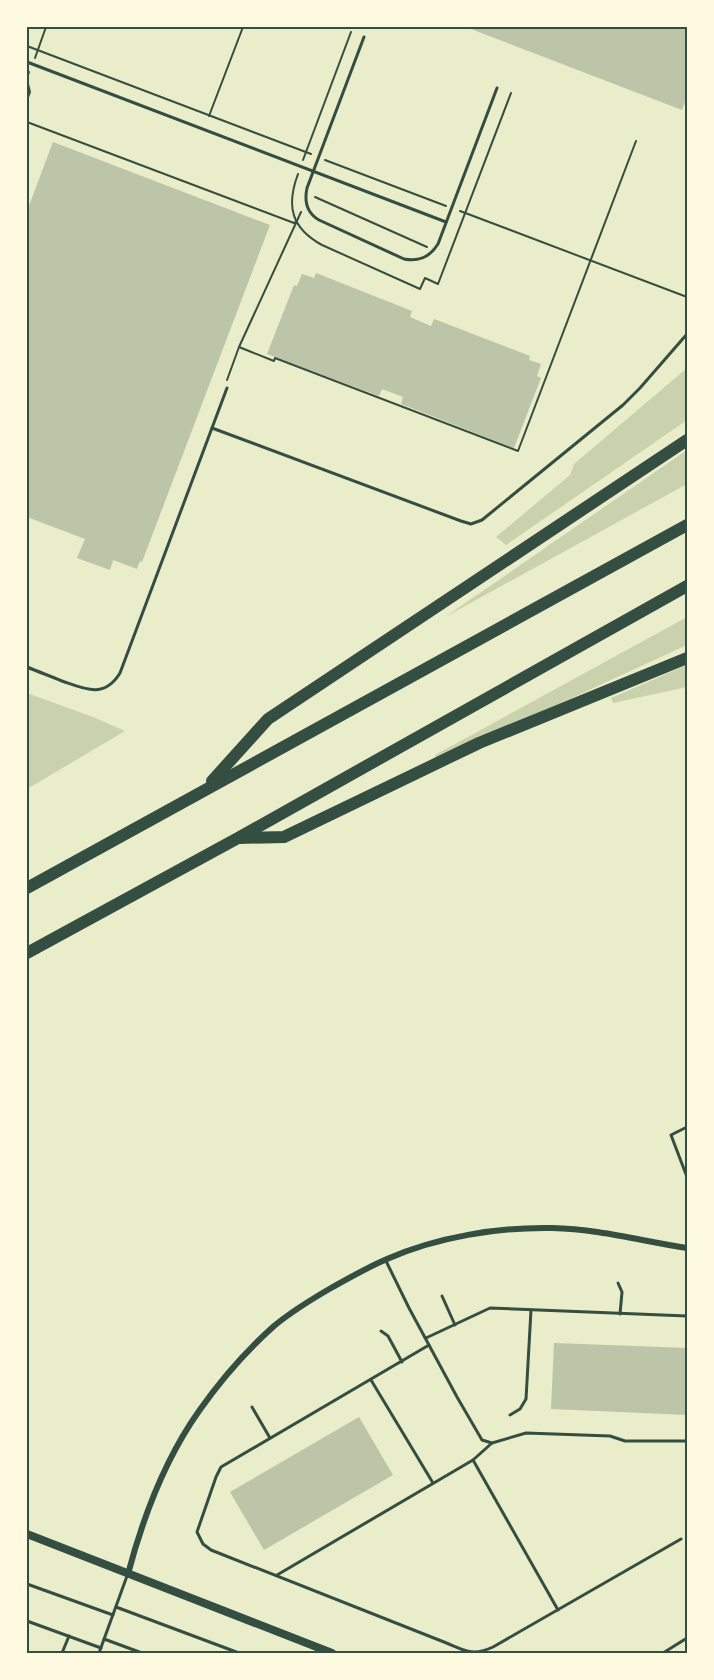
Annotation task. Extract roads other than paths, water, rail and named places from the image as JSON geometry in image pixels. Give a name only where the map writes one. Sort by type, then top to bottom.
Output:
[{"type":"highway","points":[[205,789],[268,719],[687,440]]},
{"type":"highway","points":[[27,888],[687,525]]},
{"type":"highway","points":[[27,953],[238,838],[687,586]]},
{"type":"highway","points":[[238,838],[284,837],[479,743],[687,658]]},
{"type":"street","points":[[128,1574],[145,1520],[171,1459],[198,1412],[215,1389],[275,1325],[351,1276],[386,1259],[424,1246],[488,1232],[550,1228],[606,1233],[687,1248]]},
{"type":"street","points":[[27,1534],[332,1653]]},
{"type":"lane","points":[[364,37],[318,157],[306,193],[306,201],[310,213],[319,220],[404,259],[420,259],[434,250],[497,88]]},
{"type":"lane","points":[[27,62],[446,222]]},
{"type":"lane","points":[[212,428],[471,524],[477,522],[623,405],[687,334]]},
{"type":"lane","points":[[27,667],[88,690],[105,688],[116,679],[227,388]]},
{"type":"lane","points":[[687,1127],[671,1136],[687,1177]]},
{"type":"lane","points":[[386,1259],[457,1397],[482,1440],[492,1443]]},
{"type":"lane","points":[[618,1283],[622,1292],[620,1314]]},
{"type":"lane","points":[[442,1296],[455,1325]]},
{"type":"lane","points":[[425,1338],[490,1308],[687,1317]]},
{"type":"lane","points":[[510,1415],[520,1408],[526,1399],[531,1310]]},
{"type":"lane","points":[[381,1331],[388,1336],[402,1362]]},
{"type":"lane","points":[[429,1346],[220,1467],[197,1532],[203,1544],[211,1550],[469,1652],[480,1653],[681,1539]]},
{"type":"lane","points":[[371,1380],[433,1484]]},
{"type":"lane","points":[[252,1407],[270,1438]]},
{"type":"lane","points":[[276,1576],[473,1460],[492,1443],[526,1433],[610,1436],[625,1441],[687,1441]]},
{"type":"lane","points":[[473,1460],[558,1610]]},
{"type":"lane","points":[[99,1653],[128,1574]]},
{"type":"lane","points":[[27,1584],[113,1615]]},
{"type":"lane","points":[[116,1607],[239,1653]]},
{"type":"lane","points":[[27,1621],[101,1648]]},
{"type":"lane","points":[[62,1653],[69,1636]]},
{"type":"lane","points":[[663,1653],[687,1638]]},
{"type":"lane","points":[[104,1639],[142,1653]]},
{"type":"lane","points":[[493,1647],[497,1653]]}]
